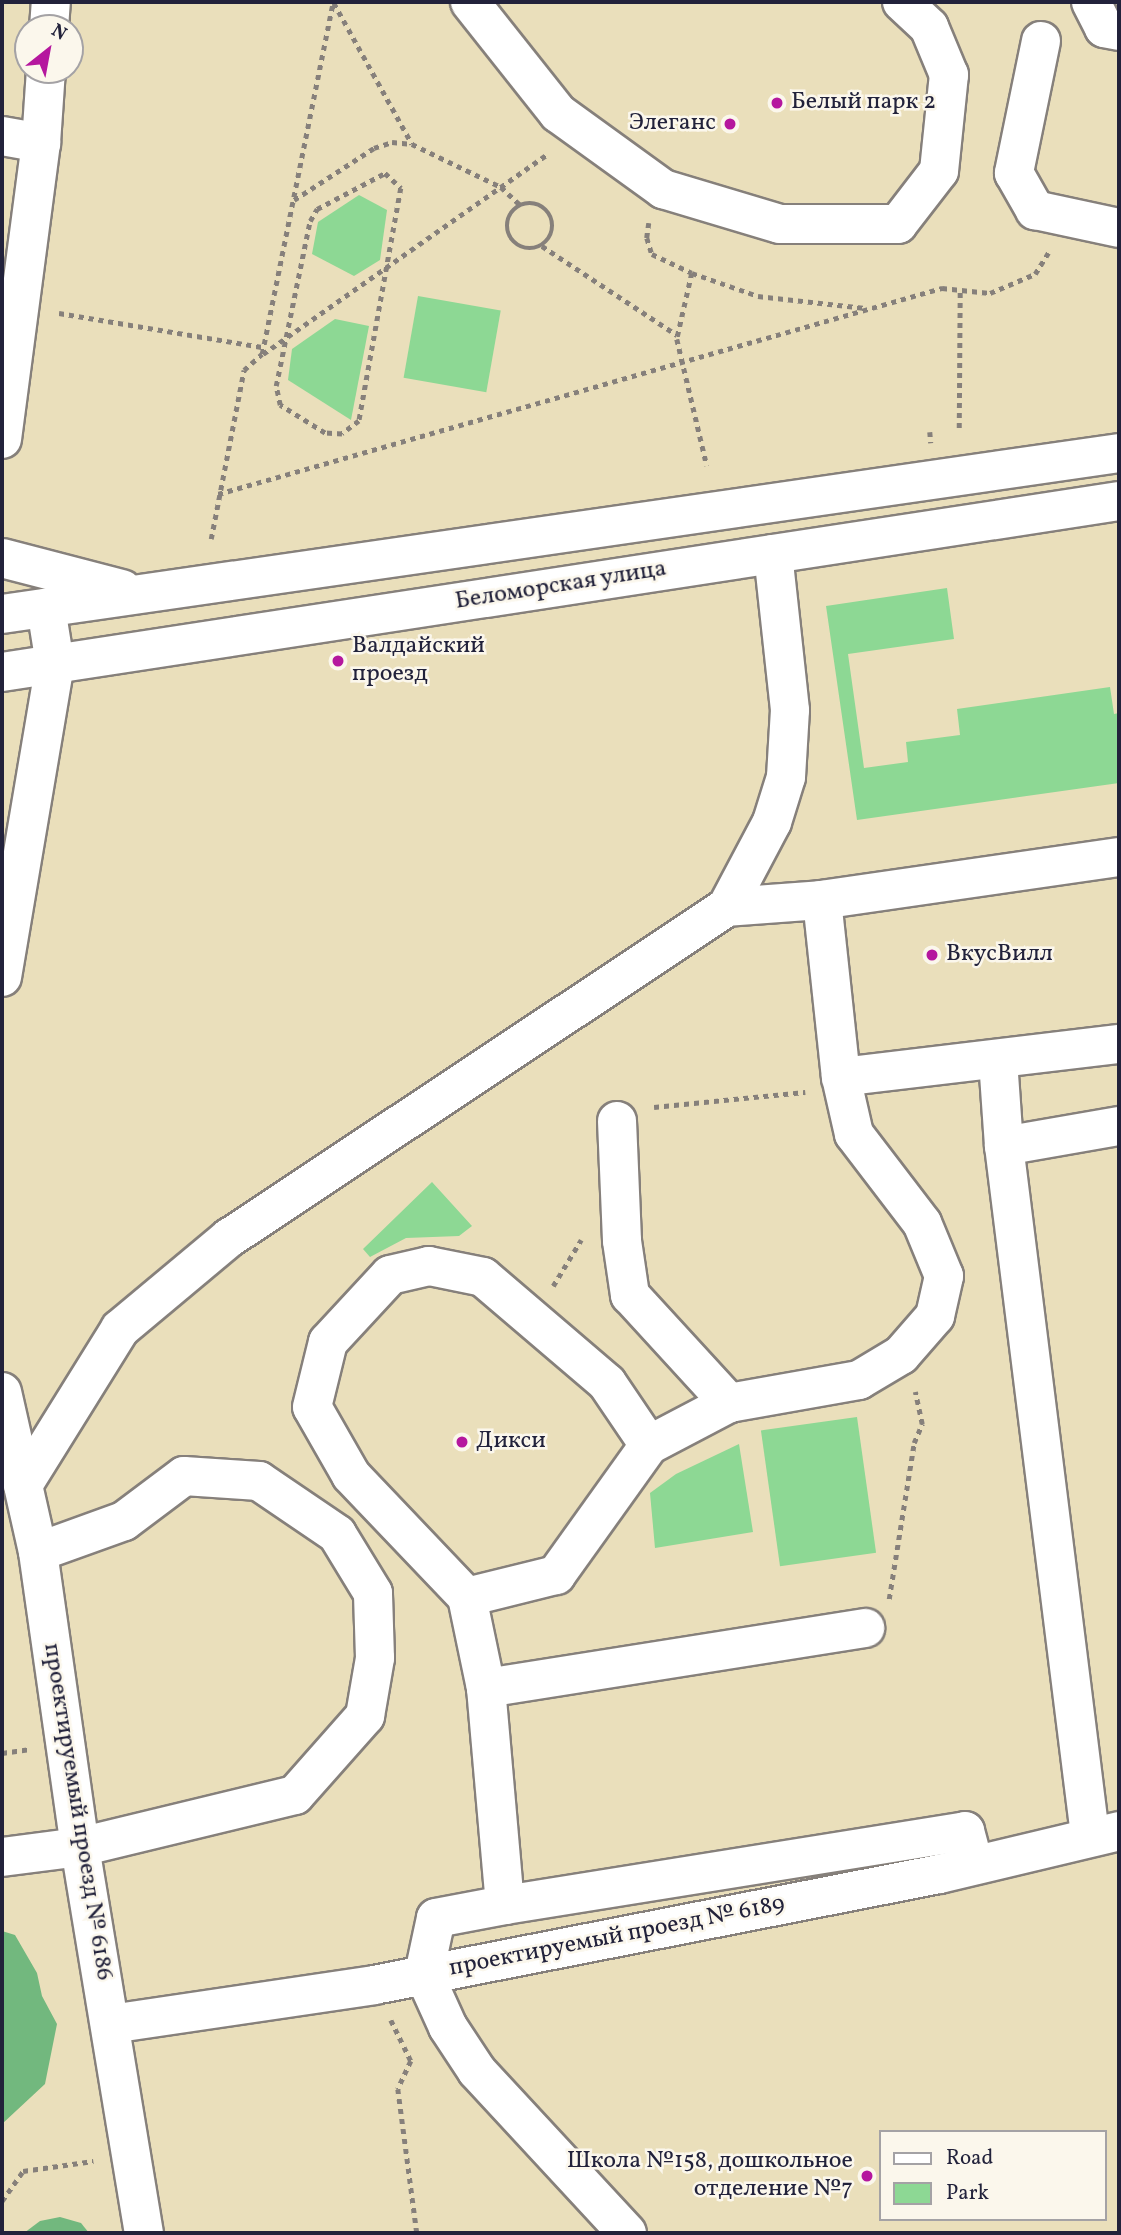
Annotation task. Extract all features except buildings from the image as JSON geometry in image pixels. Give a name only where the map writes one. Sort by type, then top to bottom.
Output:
[{"type":"main road","points":[[470,2],[558,113],[663,189],[780,224],[898,224],[939,171],[949,75],[929,27],[902,2]]},
{"type":"main road","points":[[1091,2],[1104,28],[1119,31]]},
{"type":"main road","points":[[1041,40],[1014,173],[1035,210],[1119,228]]},
{"type":"main road","points":[[3,422],[41,143],[45,84]]},
{"type":"main road","points":[[2,136],[41,143]]},
{"type":"main road","name":"Беломорская улица","points":[[2,614],[1119,453]]},
{"type":"main road","name":"Беломорская улица","points":[[2,672],[1119,501]]},
{"type":"main road","points":[[23,1485],[120,1329],[229,1238],[727,907],[772,822],[786,777],[790,710],[773,554]]},
{"type":"main road","points":[[2,558],[108,588],[155,594]]},
{"type":"main road","points":[[2,977],[55,663],[46,608]]},
{"type":"main road","points":[[727,907],[822,900],[1119,857]]},
{"type":"main road","points":[[467,1597],[556,1574],[649,1445],[729,1403],[859,1380],[901,1355],[934,1316],[944,1276],[922,1223],[854,1134],[843,1086],[822,900]]},
{"type":"main road","points":[[843,1086],[998,1060],[1119,1044]]},
{"type":"main road","points":[[998,1060],[1004,1146],[1105,1833]]},
{"type":"main road","points":[[617,1121],[622,1241],[630,1296],[729,1403]]},
{"type":"main road","points":[[1004,1146],[1119,1126]]},
{"type":"main road","points":[[505,1905],[486,1688],[467,1597],[351,1475],[312,1407],[328,1342],[390,1275],[429,1266],[483,1277],[607,1383],[649,1445]]},
{"type":"main road","name":"проектируемый проезд № 6186","points":[[2,1392],[38,1552],[80,1847],[144,2233]]},
{"type":"main road","points":[[2,1857],[80,1847],[295,1796],[365,1716],[375,1658],[373,1593],[337,1534],[259,1481],[184,1476],[124,1521],[38,1552]]},
{"type":"main road","points":[[486,1688],[865,1628]]},
{"type":"main road","points":[[627,2233],[477,2071],[448,2027],[424,1974],[436,1918],[965,1831],[974,1865]]},
{"type":"main road","name":"проектируемый проезд № 6189","points":[[111,2024],[374,1985],[974,1865],[1105,1833]]},
{"type":"path","points":[[334,2],[412,144]]},
{"type":"path","points":[[262,354],[334,2]]},
{"type":"path","points":[[211,539],[244,370],[262,354],[582,130]]},
{"type":"path","points":[[293,200],[374,148],[392,142],[412,144],[500,187],[520,205],[541,205],[549,212],[553,232],[542,246],[530,250],[512,240],[507,220],[520,205]]},
{"type":"path","points":[[385,173],[401,188],[359,421],[354,429],[325,433],[280,405],[276,386],[286,338],[310,221],[317,209],[385,173]]},
{"type":"path","points":[[663,189],[651,209],[647,238],[652,254],[692,273],[758,296],[871,308]]},
{"type":"path","points":[[218,494],[942,288],[989,292],[1035,274],[1070,219]]},
{"type":"path","points":[[542,246],[677,335]]},
{"type":"path","points":[[692,273],[677,335],[707,466]]},
{"type":"path","points":[[958,428],[960,289]]},
{"type":"path","points":[[20,306],[263,347]]},
{"type":"path","points":[[617,1121],[651,1108],[818,1091],[843,1086]]},
{"type":"path","points":[[533,1320],[586,1231]]},
{"type":"path","points":[[374,1985],[411,2061],[398,2089],[417,2233]]},
{"type":"path","points":[[2,2201],[23,2171],[132,2156]]},
{"type":"green space","points":[[359,195],[387,210],[380,260],[354,276],[312,254],[318,222]]},
{"type":"green space","points":[[418,296],[501,311],[486,392],[404,378]]},
{"type":"green space","points":[[335,319],[369,326],[351,420],[288,380],[292,349]]},
{"type":"green space","points":[[947,588],[954,639],[848,654],[864,768],[908,762],[906,742],[960,735],[957,709],[1110,687],[1114,714],[1119,713],[1119,783],[857,820],[826,606]]},
{"type":"green space","points":[[432,1182],[472,1226],[459,1236],[406,1238],[370,1257],[363,1249]]},
{"type":"green space","points":[[857,1417],[876,1553],[780,1566],[761,1430]]},
{"type":"green space","points":[[739,1444],[753,1532],[655,1548],[650,1493],[676,1474]]},
{"type":"green space","points":[[2,1931],[15,1935],[37,1973],[42,1996],[57,2024],[45,2084],[2,2124]]},
{"type":"green space","points":[[60,2217],[81,2223],[89,2233],[24,2233],[40,2221]]},
{"type":"place","name":"Белый парк 2","points":[[777,103]]},
{"type":"place","name":"Элеганс","points":[[730,124]]},
{"type":"place","name":"Валдайский проезд","points":[[338,661]]},
{"type":"place","name":"ВкусВилл","points":[[932,955]]},
{"type":"place","name":"Дикси","points":[[462,1442]]},
{"type":"place","name":"Школа №158, дошкольное отделение №7","points":[[867,2176]]}]
